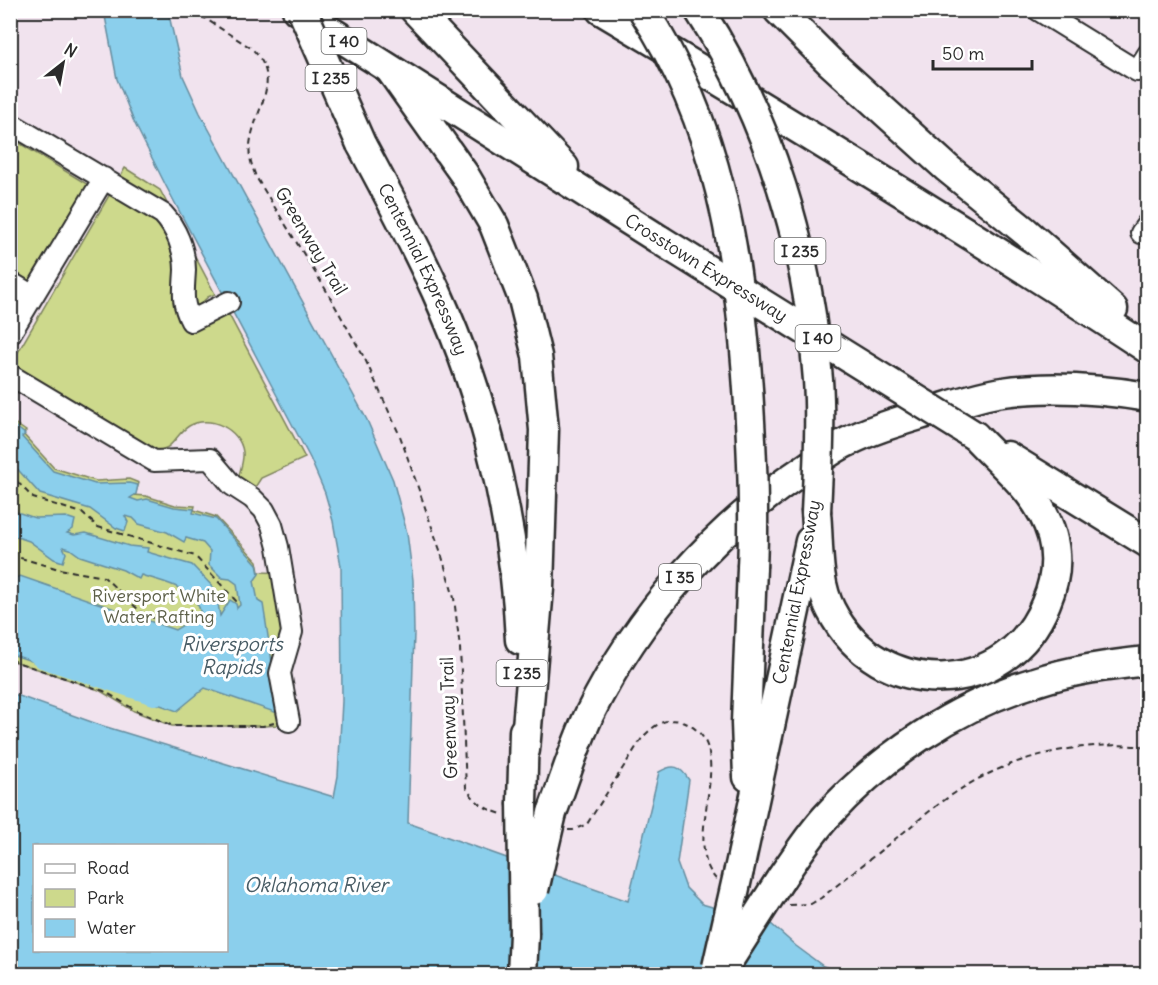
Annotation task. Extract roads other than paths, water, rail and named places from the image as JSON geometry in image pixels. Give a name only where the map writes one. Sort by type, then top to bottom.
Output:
[{"type":"highway","name":"Crosstown Expressway","points":[[297,10],[660,240],[1148,543]]},
{"type":"highway","name":"Centennial Expressway","points":[[302,10],[361,144],[436,292],[466,365],[488,438],[506,519],[518,597],[525,750],[514,809],[524,934]]},
{"type":"highway","points":[[415,10],[459,59],[595,199]]},
{"type":"highway","points":[[601,10],[845,156],[1014,261],[1148,350]]},
{"type":"highway","points":[[643,10],[690,99],[712,155],[727,214],[738,281],[751,438],[753,532],[746,723],[750,815]]},
{"type":"highway","name":"Centennial Expressway","points":[[699,10],[750,104],[784,197],[808,287],[818,380],[819,454],[816,512],[750,815],[731,877],[715,975]]},
{"type":"highway","points":[[778,10],[830,62],[947,168],[1026,232],[1148,341]]},
{"type":"highway","points":[[391,71],[464,174],[494,225],[523,299],[537,356],[544,409],[544,430],[539,588],[525,750]]},
{"type":"highway","name":"I 35","points":[[522,975],[524,934],[589,716],[617,664],[672,586],[754,505],[846,442],[973,399],[1001,392],[1046,388],[1084,389],[1148,397]]},
{"type":"highway","points":[[816,512],[825,596],[830,609],[845,632],[869,656],[890,668],[911,675],[945,677],[972,671],[999,661],[1022,641],[1043,612],[1054,577],[1055,557],[1052,537],[1038,503],[975,436]]},
{"type":"highway","points":[[720,975],[783,892],[798,852],[825,818],[856,786],[924,734],[956,714],[1036,681],[1113,664],[1148,661]]},
{"type":"street","points":[[1038,10],[1137,71],[1148,54]]},
{"type":"street","points":[[10,123],[163,214],[171,222],[178,236],[185,267],[183,302],[191,321],[229,302]]},
{"type":"street","points":[[12,330],[104,178]]},
{"type":"street","points":[[10,282],[33,296]]},
{"type":"street","points":[[10,375],[154,461],[210,459],[232,485],[252,498],[264,510],[272,525],[278,547],[292,632],[280,673],[285,712]]},
{"type":"water","name":"Oklahoma River","points":[[104,11],[168,11],[183,76],[200,113],[367,420],[393,480],[407,533],[413,580],[414,633],[408,823],[628,901],[659,772],[669,767],[676,767],[689,780],[677,863],[686,888],[702,904],[771,924],[823,966],[849,974],[23,974],[11,970],[11,693],[100,725],[334,797],[338,776],[342,701],[341,566],[333,521],[325,493],[310,458],[134,122],[117,79]]},
{"type":"water","name":"Riversports Rapids","points":[[11,423],[25,434],[22,437],[53,471],[95,484],[138,485],[136,494],[130,498],[138,501],[147,499],[174,507],[194,509],[193,513],[216,519],[257,564],[259,574],[254,581],[258,601],[263,604],[280,714],[205,688],[177,711],[152,702],[154,695],[44,657],[40,664],[11,654],[11,580],[20,576],[175,630],[201,614],[192,598],[168,583],[141,575],[139,579],[123,570],[80,556],[63,547],[66,553],[63,562],[54,559],[29,541],[11,535],[11,510],[35,518],[66,517],[75,520],[73,529],[67,533],[74,535],[86,533],[129,546],[148,548],[147,552],[192,565],[216,590],[220,616],[230,600],[236,604],[237,608],[240,605],[237,584],[230,579],[222,578],[209,565],[210,551],[203,543],[186,538],[184,542],[167,532],[139,524],[133,518],[125,516],[128,522],[125,531],[116,528],[90,509],[40,494],[11,462]]},
{"type":"waterway","points":[[10,635],[42,661],[154,698],[169,696]]},
{"type":"park label","name":"Riversport White Water Rafting","points":[[159,606]]}]
